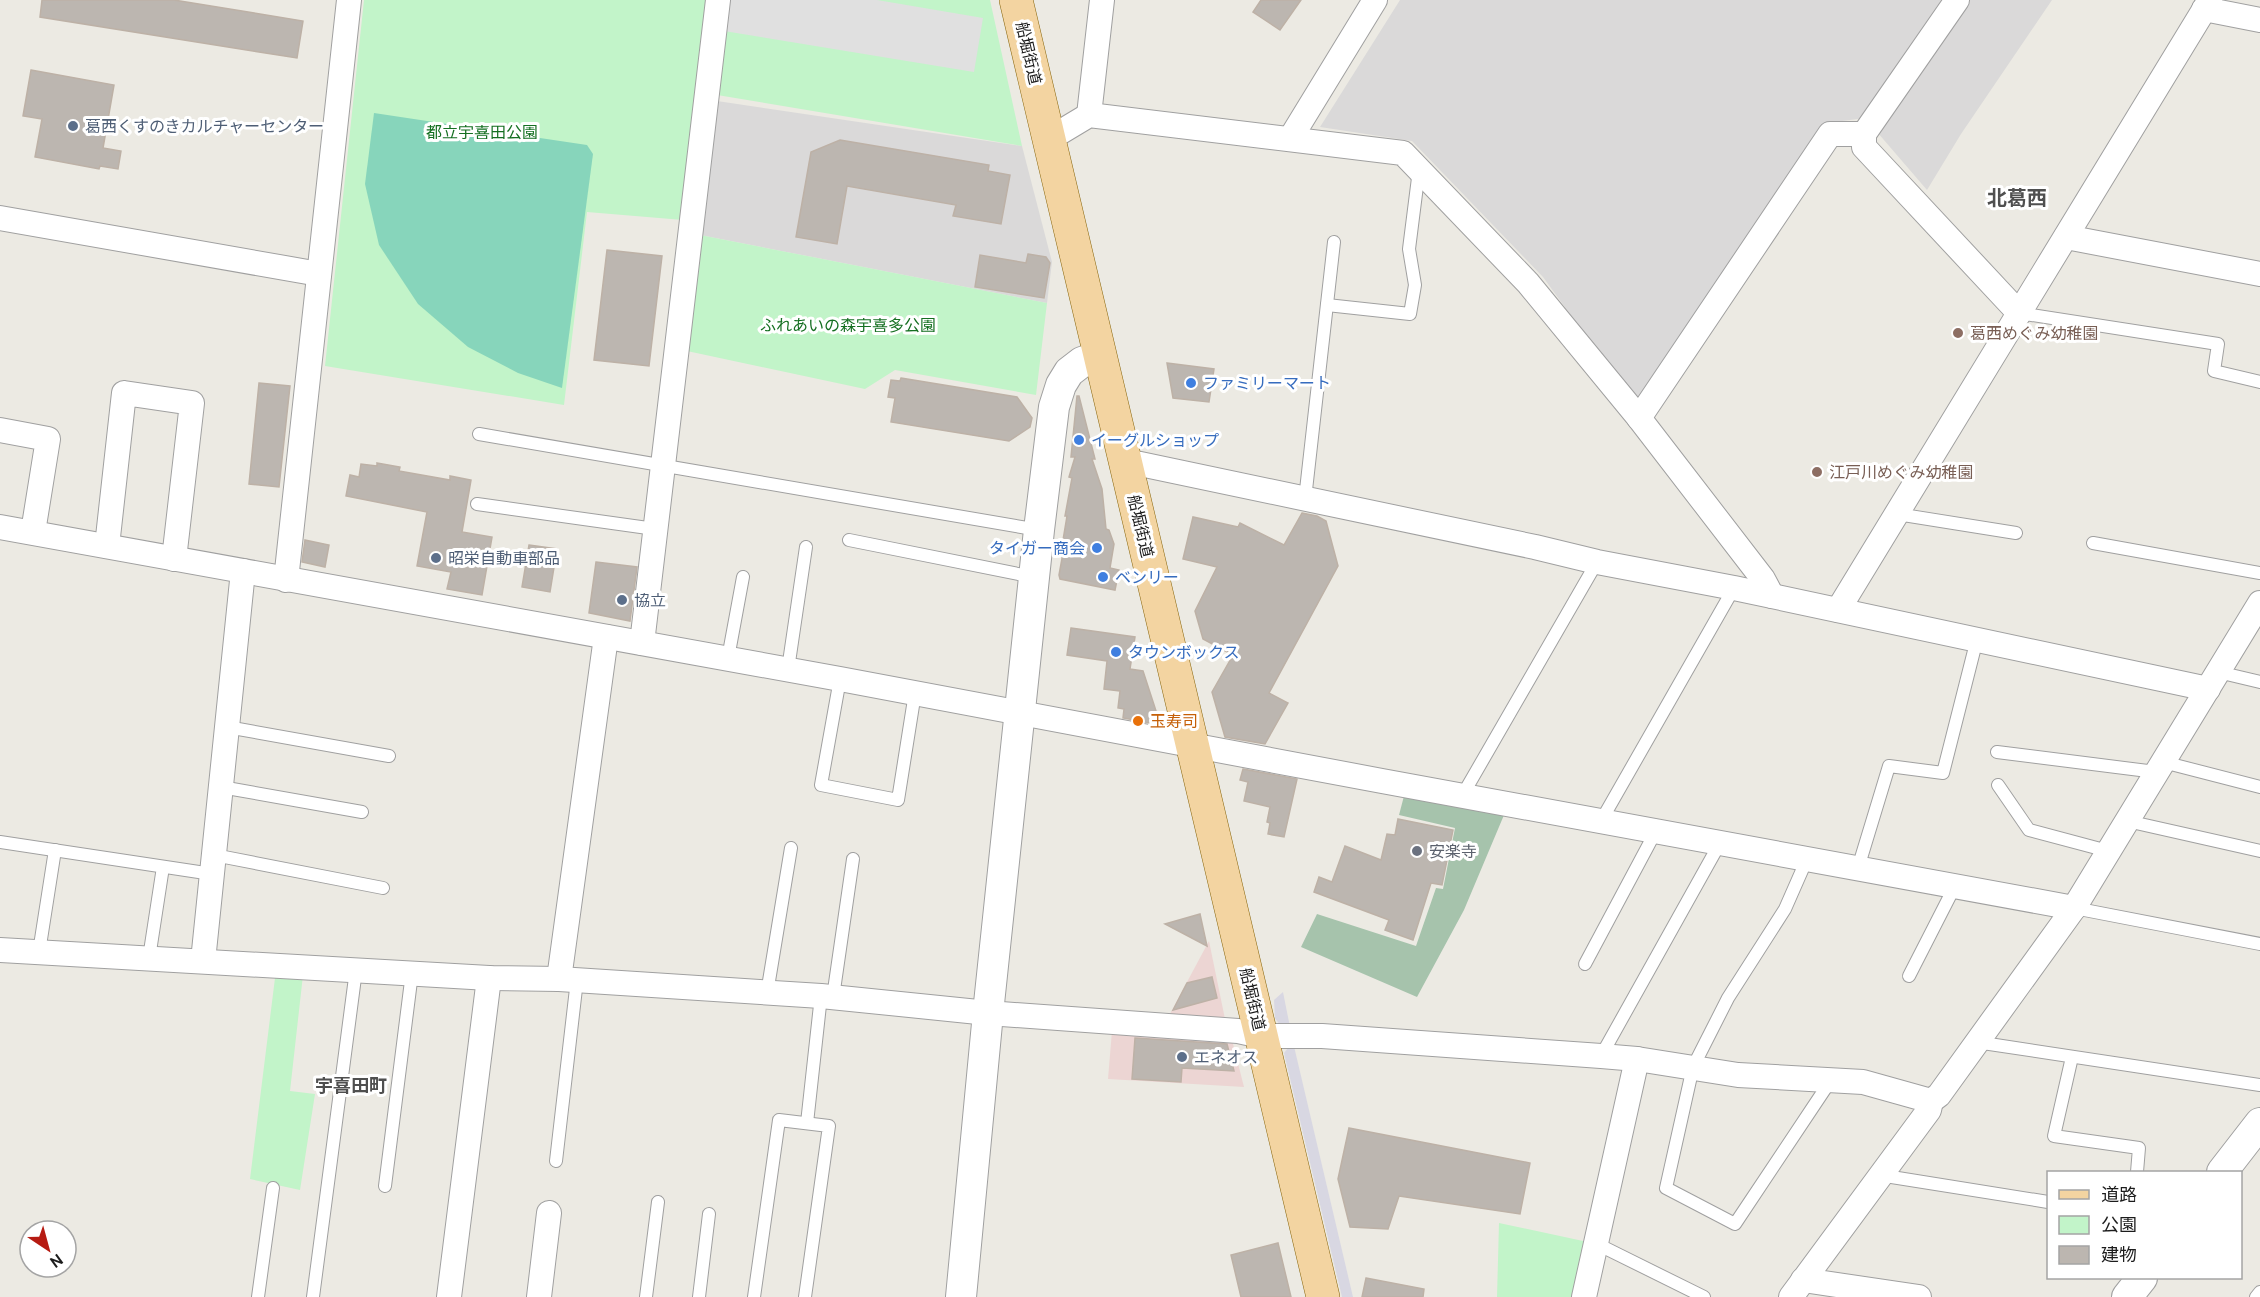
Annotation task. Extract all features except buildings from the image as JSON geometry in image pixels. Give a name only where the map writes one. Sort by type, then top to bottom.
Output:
[{"type":"main road","name":"船堀街道","points":[[1016,0],[1099,356],[1194,744],[1323,1297]]},
{"type":"street","points":[[286,580],[349,0]]},
{"type":"street","points":[[642,643],[718,0]]},
{"type":"street","points":[[1089,115],[1102,0]]},
{"type":"street","points":[[1290,139],[1376,0]]},
{"type":"street","points":[[1957,0],[1864,134],[1864,147],[2019,313]]},
{"type":"street","points":[[1838,610],[2207,4],[2260,20]]},
{"type":"street","points":[[1049,139],[1089,115],[1403,153],[1528,283],[1639,418],[1763,579],[1772,596]]},
{"type":"street","points":[[1639,418],[1830,134],[1864,134]]},
{"type":"street","points":[[0,218],[319,274]]},
{"type":"street","points":[[2066,237],[2260,274]]},
{"type":"street","points":[[961,1297],[988,1012],[1054,407],[1061,385],[1069,372],[1078,365],[1099,356]]},
{"type":"street","points":[[107,546],[124,393],[192,402],[174,559]]},
{"type":"street","points":[[0,430],[48,439],[33,532]]},
{"type":"street","points":[[1126,460],[1597,562],[1977,639],[2213,681]]},
{"type":"street","points":[[0,527],[788,669],[2074,908]]},
{"type":"street","points":[[203,961],[243,572]]},
{"type":"street","points":[[1797,1289],[1929,1110],[1931,1101],[1939,1095],[2074,908],[2260,603]]},
{"type":"street","points":[[568,980],[606,637]]},
{"type":"street","points":[[0,950],[489,978],[568,980],[767,993],[1238,1031],[1261,1036],[1322,1036],[1601,1056],[1637,1059],[1738,1075],[1863,1082],[1931,1101]]},
{"type":"street","points":[[449,1297],[489,978]]},
{"type":"street","points":[[1584,1297],[1637,1059]]},
{"type":"street","points":[[2224,1171],[2260,1123]]},
{"type":"street","points":[[538,1297],[549,1213]]},
{"type":"street","points":[[2127,1297],[2141,1279]]},
{"type":"street","points":[[1797,1289],[1919,1297]]},
{"type":"lane","points":[[1327,305],[1410,314],[1415,285],[1409,249],[1419,169]]},
{"type":"lane","points":[[1305,498],[1334,242]]},
{"type":"lane","points":[[2019,313],[2218,344],[2214,371],[2260,382]]},
{"type":"lane","points":[[478,434],[1039,530]]},
{"type":"lane","points":[[477,504],[656,528]]},
{"type":"lane","points":[[1897,514],[2016,533]]},
{"type":"lane","points":[[849,540],[1034,577]]},
{"type":"lane","points":[[2093,543],[2260,573]]},
{"type":"lane","points":[[788,669],[806,547]]},
{"type":"lane","points":[[1462,796],[1597,562]]},
{"type":"lane","points":[[728,658],[743,577]]},
{"type":"lane","points":[[1601,821],[1734,588]]},
{"type":"lane","points":[[1858,868],[1889,765],[1943,773],[1977,639]]},
{"type":"lane","points":[[840,679],[820,785],[898,800],[915,693]]},
{"type":"lane","points":[[2213,681],[2260,682]]},
{"type":"lane","points":[[227,727],[389,756]]},
{"type":"lane","points":[[1997,752],[2160,767],[2260,787]]},
{"type":"lane","points":[[1998,785],[2029,830],[2108,851]]},
{"type":"lane","points":[[221,787],[362,812]]},
{"type":"lane","points":[[2127,821],[2260,851]]},
{"type":"lane","points":[[1585,964],[1656,831]]},
{"type":"lane","points":[[0,842],[163,867],[213,865],[383,888]]},
{"type":"lane","points":[[1601,1056],[1720,843]]},
{"type":"lane","points":[[767,993],[790,848]]},
{"type":"lane","points":[[39,952],[55,850]]},
{"type":"lane","points":[[807,1123],[852,859]]},
{"type":"lane","points":[[1807,859],[1785,909],[1728,998],[1693,1067],[1666,1188],[1735,1224],[1834,1079]]},
{"type":"lane","points":[[149,958],[163,867]]},
{"type":"lane","points":[[1909,976],[1955,886]]},
{"type":"lane","points":[[2074,908],[2260,944]]},
{"type":"lane","points":[[313,1297],[356,970]]},
{"type":"lane","points":[[385,1186],[412,973]]},
{"type":"lane","points":[[556,1161],[568,980]]},
{"type":"lane","points":[[1976,1042],[2260,1085]]},
{"type":"lane","points":[[2072,1057],[2054,1136],[2139,1148],[2137,1171]]},
{"type":"lane","points":[[754,1297],[778,1120],[830,1126],[805,1297]]},
{"type":"lane","points":[[1879,1175],[2047,1202]]},
{"type":"lane","points":[[258,1297],[273,1188]]},
{"type":"lane","points":[[646,1297],[658,1202]]},
{"type":"lane","points":[[699,1297],[709,1214]]},
{"type":"lane","points":[[1597,1244],[1704,1297]]},
{"type":"lane","points":[[2256,1297],[2260,1292]]},
{"type":"shaded area","points":[[729,0],[877,0],[983,18],[974,72],[724,31]]},
{"type":"shaded area","points":[[1400,0],[2052,0],[1961,134],[1927,190],[1865,118],[1827,123],[1645,398],[1633,401],[1543,277],[1412,141],[1320,127]]},
{"type":"shaded area","points":[[717,101],[1022,146],[1052,262],[1047,303],[700,235]]},
{"type":"shaded area","points":[[1209,941],[1225,1019],[1169,1016],[1187,982]]},
{"type":"shaded area","points":[[1283,992],[1290,1027],[1282,1028],[1275,1018],[1274,1000]]},
{"type":"shaded area","points":[[1112,1031],[1232,1040],[1244,1087],[1108,1079]]},
{"type":"shaded area","points":[[1293,1042],[1353,1297],[1342,1297],[1284,1053]]},
{"type":"green space","name":"都立宇喜田公園","points":[[364,0],[990,0],[1022,146],[699,92],[683,220],[587,212],[564,405],[325,366]]},
{"type":"green space","points":[[374,113],[587,145],[593,154],[562,388],[518,373],[468,347],[418,304],[379,245],[365,184]]},
{"type":"green space","name":"ふれあいの森宇喜多公園","points":[[700,235],[1047,303],[1036,395],[895,370],[865,389],[687,351]]},
{"type":"green space","points":[[1404,796],[1504,815],[1464,910],[1417,997],[1301,947],[1317,914],[1416,946],[1436,888],[1443,889],[1455,828],[1399,815]]},
{"type":"green space","points":[[303,975],[290,1091],[315,1094],[300,1190],[250,1179],[275,978]]},
{"type":"green space","points":[[1499,1223],[1597,1244],[1584,1297],[1497,1297]]},
{"type":"place","name":"葛西くすのきカルチャーセンター","points":[[73,126]]},
{"type":"place","name":"葛西めぐみ幼稚園","points":[[1958,333]]},
{"type":"place","name":"ファミリーマート","points":[[1191,383]]},
{"type":"place","name":"イーグルショップ","points":[[1079,440]]},
{"type":"place","name":"江戸川めぐみ幼稚園","points":[[1817,472]]},
{"type":"place","name":"タイガー商会","points":[[1097,548]]},
{"type":"place","name":"昭栄自動車部品","points":[[436,558]]},
{"type":"place","name":"ベンリー","points":[[1103,577]]},
{"type":"place","name":"協立","points":[[622,600]]},
{"type":"place","name":"タウンボックス","points":[[1116,652]]},
{"type":"place","name":"玉寿司","points":[[1138,721]]},
{"type":"place","name":"安楽寺","points":[[1417,851]]},
{"type":"place","name":"エネオス","points":[[1182,1057]]},
{"type":"district","name":"北葛西","points":[[2017,198]]},
{"type":"district","name":"宇喜田町","points":[[351,1086]]}]
